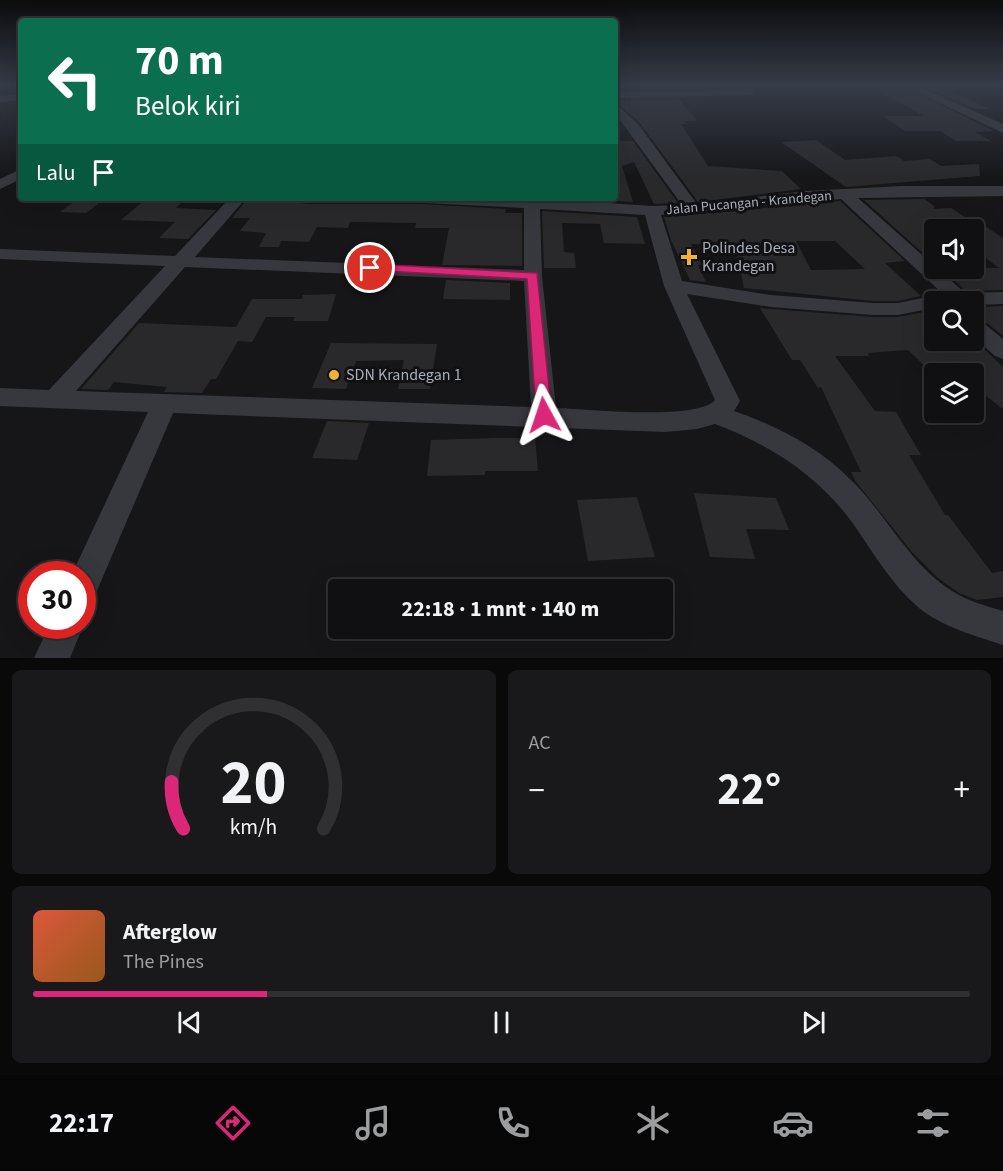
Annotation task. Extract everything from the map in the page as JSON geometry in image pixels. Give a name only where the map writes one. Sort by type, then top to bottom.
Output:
[{"type":"street","points":[[625,117],[693,209]]},
{"type":"street","points":[[976,117],[1003,129]]},
{"type":"street","points":[[618,128],[634,127]]},
{"type":"street","points":[[0,171],[18,173]]},
{"type":"street","points":[[0,185],[18,175]]},
{"type":"street","name":"Jalan Pucangan - Krandegan","points":[[491,201],[652,211],[845,194],[1003,191]]},
{"type":"street","points":[[845,194],[940,291]]},
{"type":"street","points":[[55,399],[235,201]]},
{"type":"street","points":[[532,203],[533,276],[544,415]]},
{"type":"street","points":[[0,398],[690,421],[717,415],[725,409],[728,401],[674,286],[652,211]]},
{"type":"street","points":[[0,254],[533,276]]},
{"type":"street","points":[[674,286],[771,301],[873,309],[898,309],[924,304]]},
{"type":"street","points":[[984,299],[1003,298]]},
{"type":"street","points":[[984,335],[1003,351]]},
{"type":"street","points":[[94,561],[165,402]]},
{"type":"street","points":[[717,415],[750,426],[799,451],[842,489],[905,570],[932,597],[961,614],[1003,628]]},
{"type":"street","points":[[52,658],[60,639]]},
{"type":"building","points":[[633,117],[693,117],[697,121],[684,121],[686,124],[681,124],[708,166],[782,171],[801,189],[698,202],[640,123]]},
{"type":"building","points":[[884,117],[965,117],[994,131],[975,132],[991,141],[956,141],[940,131],[905,131]]},
{"type":"building","points":[[816,140],[845,160],[897,156],[904,161],[930,159],[941,166],[979,164],[980,176],[846,187],[781,142]]},
{"type":"building","points":[[618,141],[633,141],[678,203],[654,204],[634,162],[622,166],[633,202],[617,201]]},
{"type":"building","points":[[924,199],[934,206],[934,209],[951,208],[968,219],[938,219],[934,216],[934,219],[924,219],[924,254],[864,200]]},
{"type":"building","points":[[75,201],[102,201],[86,213],[60,212]]},
{"type":"building","points":[[144,201],[183,201],[176,208],[216,210],[188,239],[159,238],[175,222],[121,220]]},
{"type":"building","points":[[246,201],[309,204],[422,204],[506,209],[505,213],[522,213],[522,266],[442,265],[449,228],[415,228],[416,223],[350,222],[348,228],[317,227],[309,242],[281,241],[279,247],[259,247],[266,233],[240,231],[250,218],[232,218]]},
{"type":"building","points":[[840,201],[905,261],[885,263],[921,296],[898,301],[873,301],[744,288],[735,245],[691,244],[702,265],[698,265],[706,282],[690,280],[671,240],[664,217]],"holes":[[[796,241],[835,241],[865,269],[811,270]]]},
{"type":"building","points":[[542,211],[637,217],[645,244],[604,243],[600,224],[562,223],[564,252],[574,253],[576,268],[544,268]]},
{"type":"building","points":[[984,226],[1003,238],[1003,290],[966,291],[953,279],[984,279],[984,268],[999,268],[984,257]]},
{"type":"building","points":[[446,280],[510,283],[510,300],[443,299]]},
{"type":"building","points":[[336,294],[328,321],[293,321],[295,317],[266,317],[252,342],[238,341],[216,379],[211,379],[202,393],[164,392],[167,387],[114,382],[108,390],[81,389],[139,323],[236,327],[252,299],[302,299],[303,295]]},
{"type":"building","points":[[1003,306],[1003,336],[984,321],[984,307]]},
{"type":"building","points":[[760,308],[873,317],[898,317],[924,312],[924,351],[984,351],[984,349],[1003,367],[1003,409],[984,395],[984,363],[924,363],[924,365],[908,350],[868,353],[869,356],[835,356],[875,411],[896,412],[921,455],[909,455],[945,515],[948,515],[992,573],[1003,571],[1003,597],[977,600],[959,593],[938,578],[912,552],[856,482],[851,472],[861,472],[821,387],[818,388],[800,360],[792,360]]},
{"type":"building","name":"SDN Krandegan 1","points":[[331,343],[437,344],[430,389],[398,389],[404,360],[356,361],[346,389],[312,388]]},
{"type":"building","points":[[327,421],[369,423],[357,460],[312,458]]},
{"type":"building","points":[[535,438],[538,471],[485,471],[485,475],[427,476],[431,440]]},
{"type":"building","points":[[694,493],[776,498],[789,530],[746,529],[755,559],[710,557]]},
{"type":"building","points":[[637,497],[655,557],[588,561],[577,500]]},
{"type":"place","name":"Polindes Desa Krandegan","points":[[689,257]]},
{"type":"place","name":"SDN Krandegan 1","points":[[334,375]]},
{"type":"route","points":[[370,268],[533,276],[544,415]]}]
